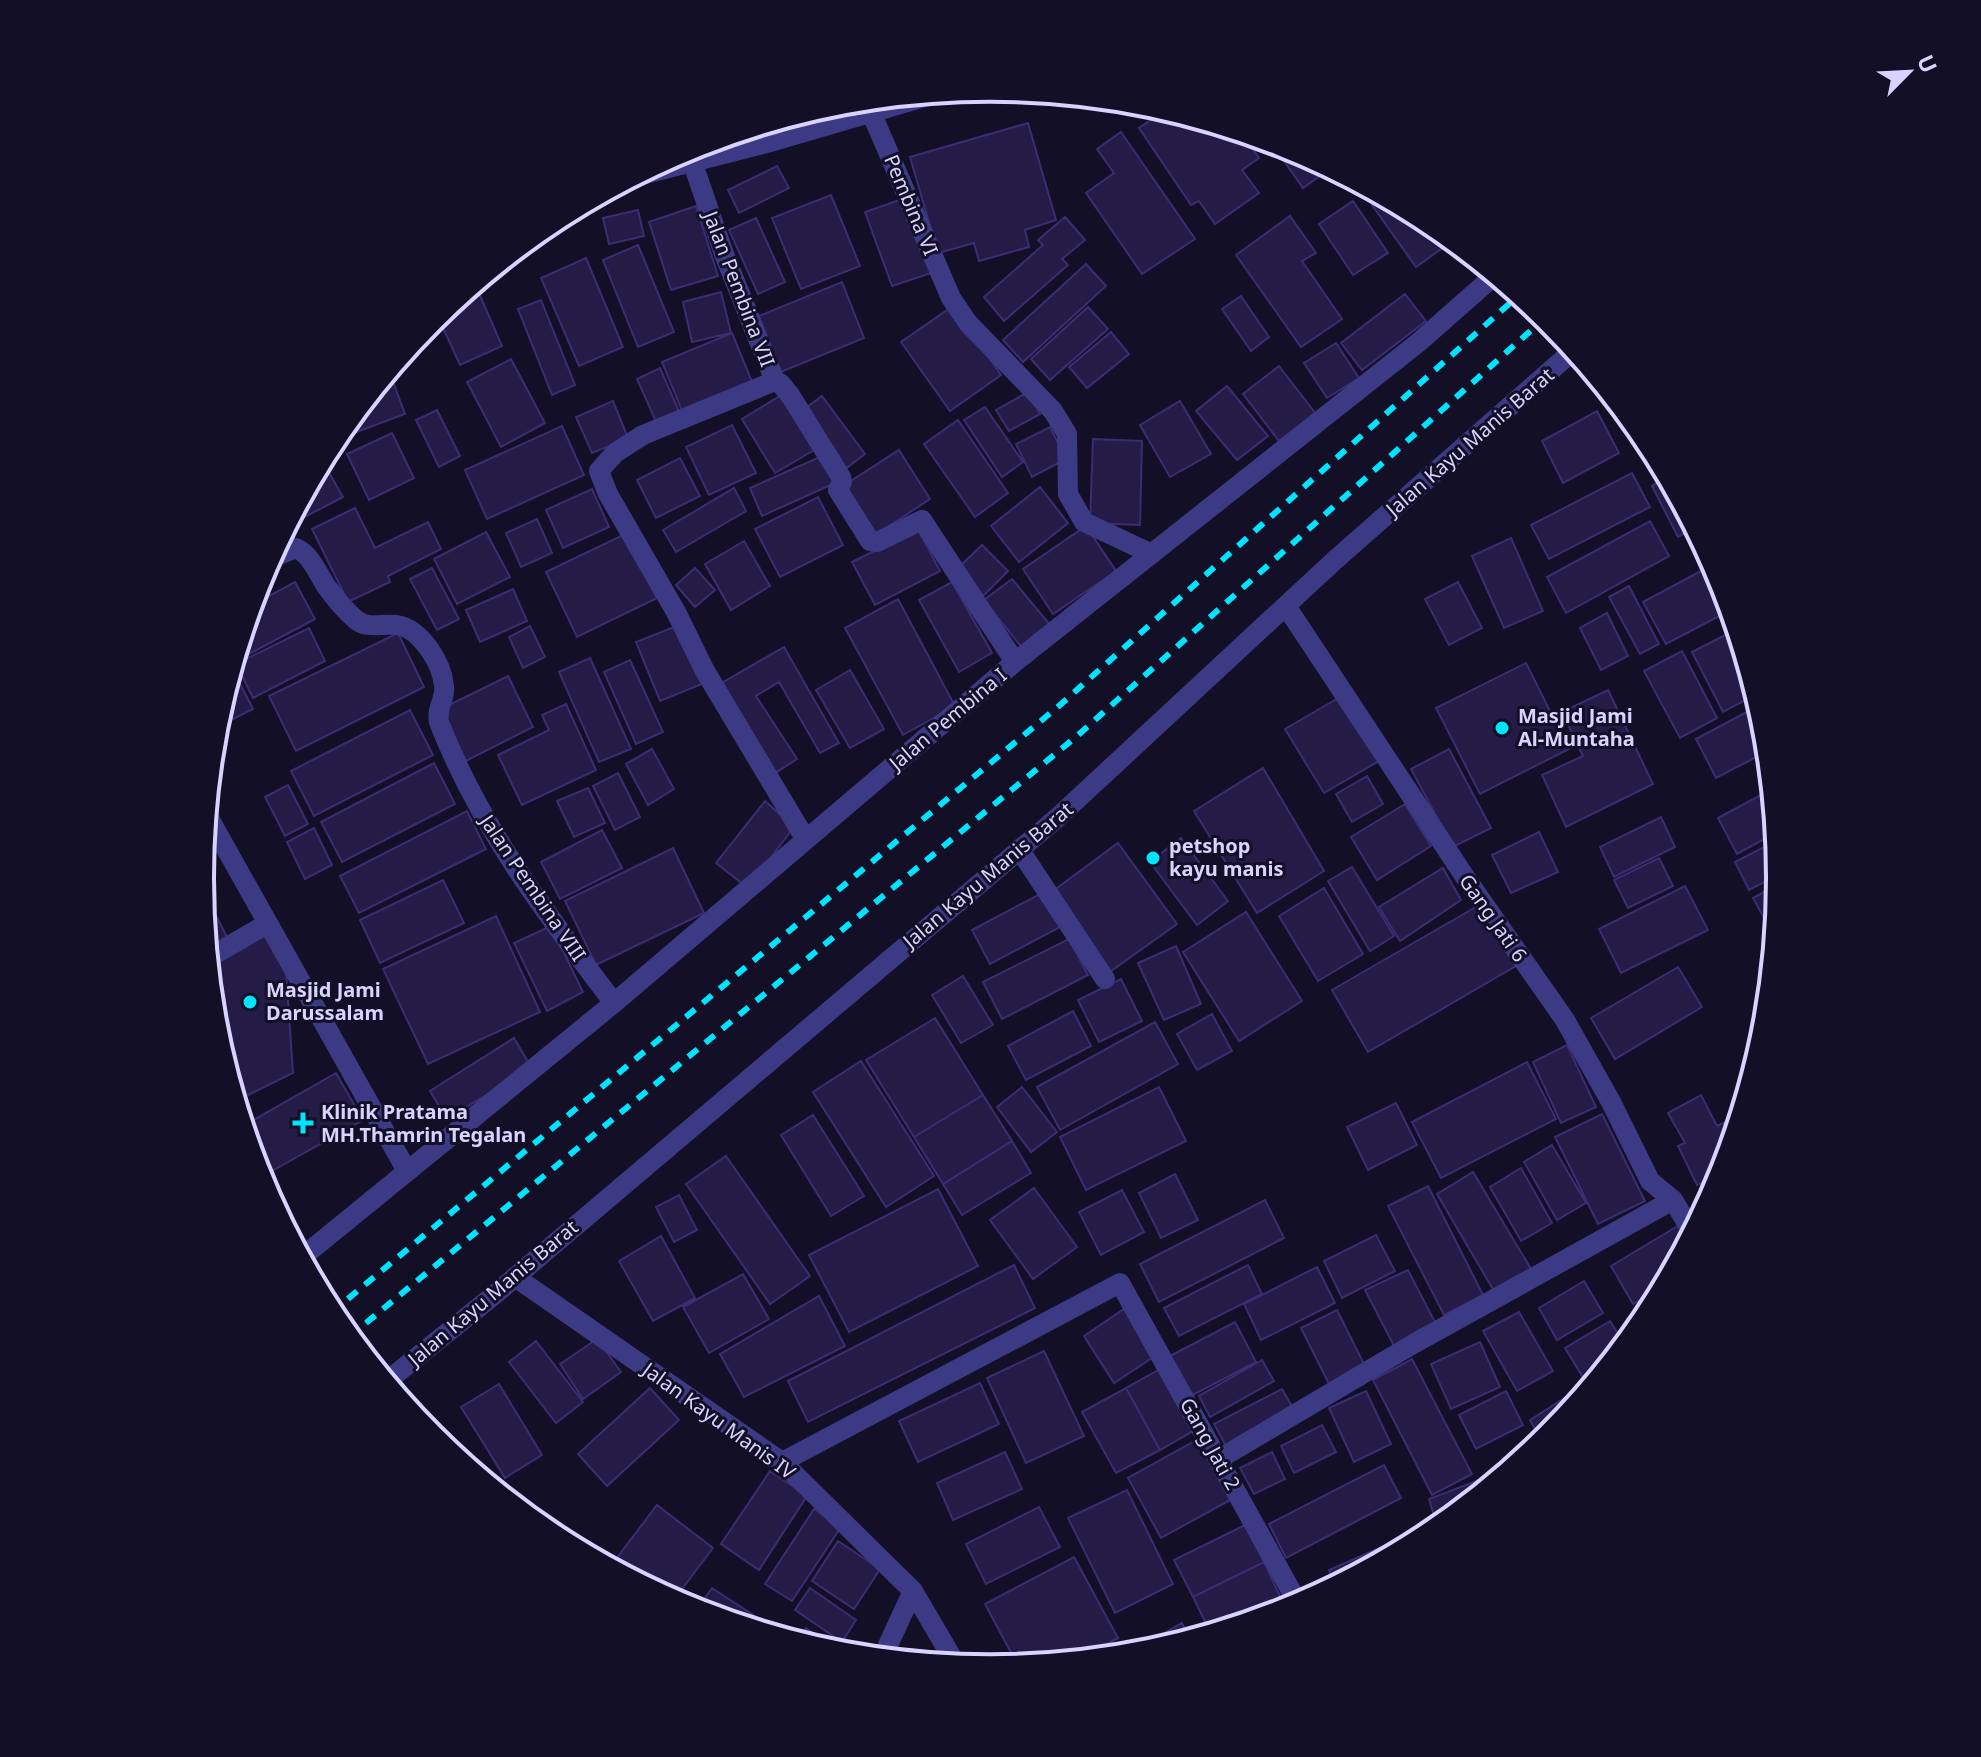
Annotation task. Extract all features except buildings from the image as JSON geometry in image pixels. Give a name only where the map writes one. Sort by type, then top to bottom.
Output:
[{"type":"street","points":[[696,160],[871,112]]},
{"type":"street","name":"Pembina VI","points":[[871,112],[951,298],[968,323],[1053,411],[1067,434],[1068,494],[1084,522],[1152,554]]},
{"type":"street","name":"Jalan Pembina VII","points":[[692,161],[724,254],[775,381],[790,395],[841,477],[838,490],[870,541],[877,542],[922,520],[1015,662]]},
{"type":"street","name":"Jalan Pembina I","points":[[309,1251],[614,1003],[1015,662],[1419,342],[1487,282]]},
{"type":"street","name":"Jalan Kayu Manis Barat","points":[[394,1375],[515,1277],[1057,818],[1286,606],[1566,358]]},
{"type":"street","points":[[775,381],[643,435],[615,453],[599,471],[608,494],[676,612],[705,671],[806,840]]},
{"type":"street","name":"Jalan Pembina VIII","points":[[286,552],[296,548],[305,552],[327,587],[357,620],[369,627],[399,625],[426,646],[444,685],[444,695],[437,711],[439,722],[480,810],[524,882],[614,1003]]},
{"type":"street","name":"Gang Jati 6","points":[[1286,606],[1467,880],[1565,1020],[1650,1181],[1673,1200],[1687,1223]]},
{"type":"street","points":[[216,831],[407,1171]]},
{"type":"street","points":[[1019,849],[1105,979]]},
{"type":"street","points":[[218,952],[267,924]]},
{"type":"street","points":[[1219,1459],[1415,1343],[1673,1200]]},
{"type":"street","name":"Jalan Kayu Manis IV","points":[[515,1277],[782,1462],[913,1591],[950,1653]]},
{"type":"street","name":"Gang Jati 2","points":[[782,1462],[1120,1283],[1293,1594]]},
{"type":"street","points":[[887,1648],[913,1591]]},
{"type":"railway","points":[[341,1304],[1060,705],[1510,303]]},
{"type":"railway","points":[[359,1329],[1077,736],[1536,326]]},
{"type":"place","name":"Masjid Jami Al-Muntaha","points":[[1502,728]]},
{"type":"place","name":"petshop kayu manis","points":[[1153,858]]},
{"type":"place","name":"Masjid Jami Darussalam","points":[[250,1002]]},
{"type":"place","name":"Klinik Pratama MH.Thamrin Tegalan","points":[[303,1123]]}]
